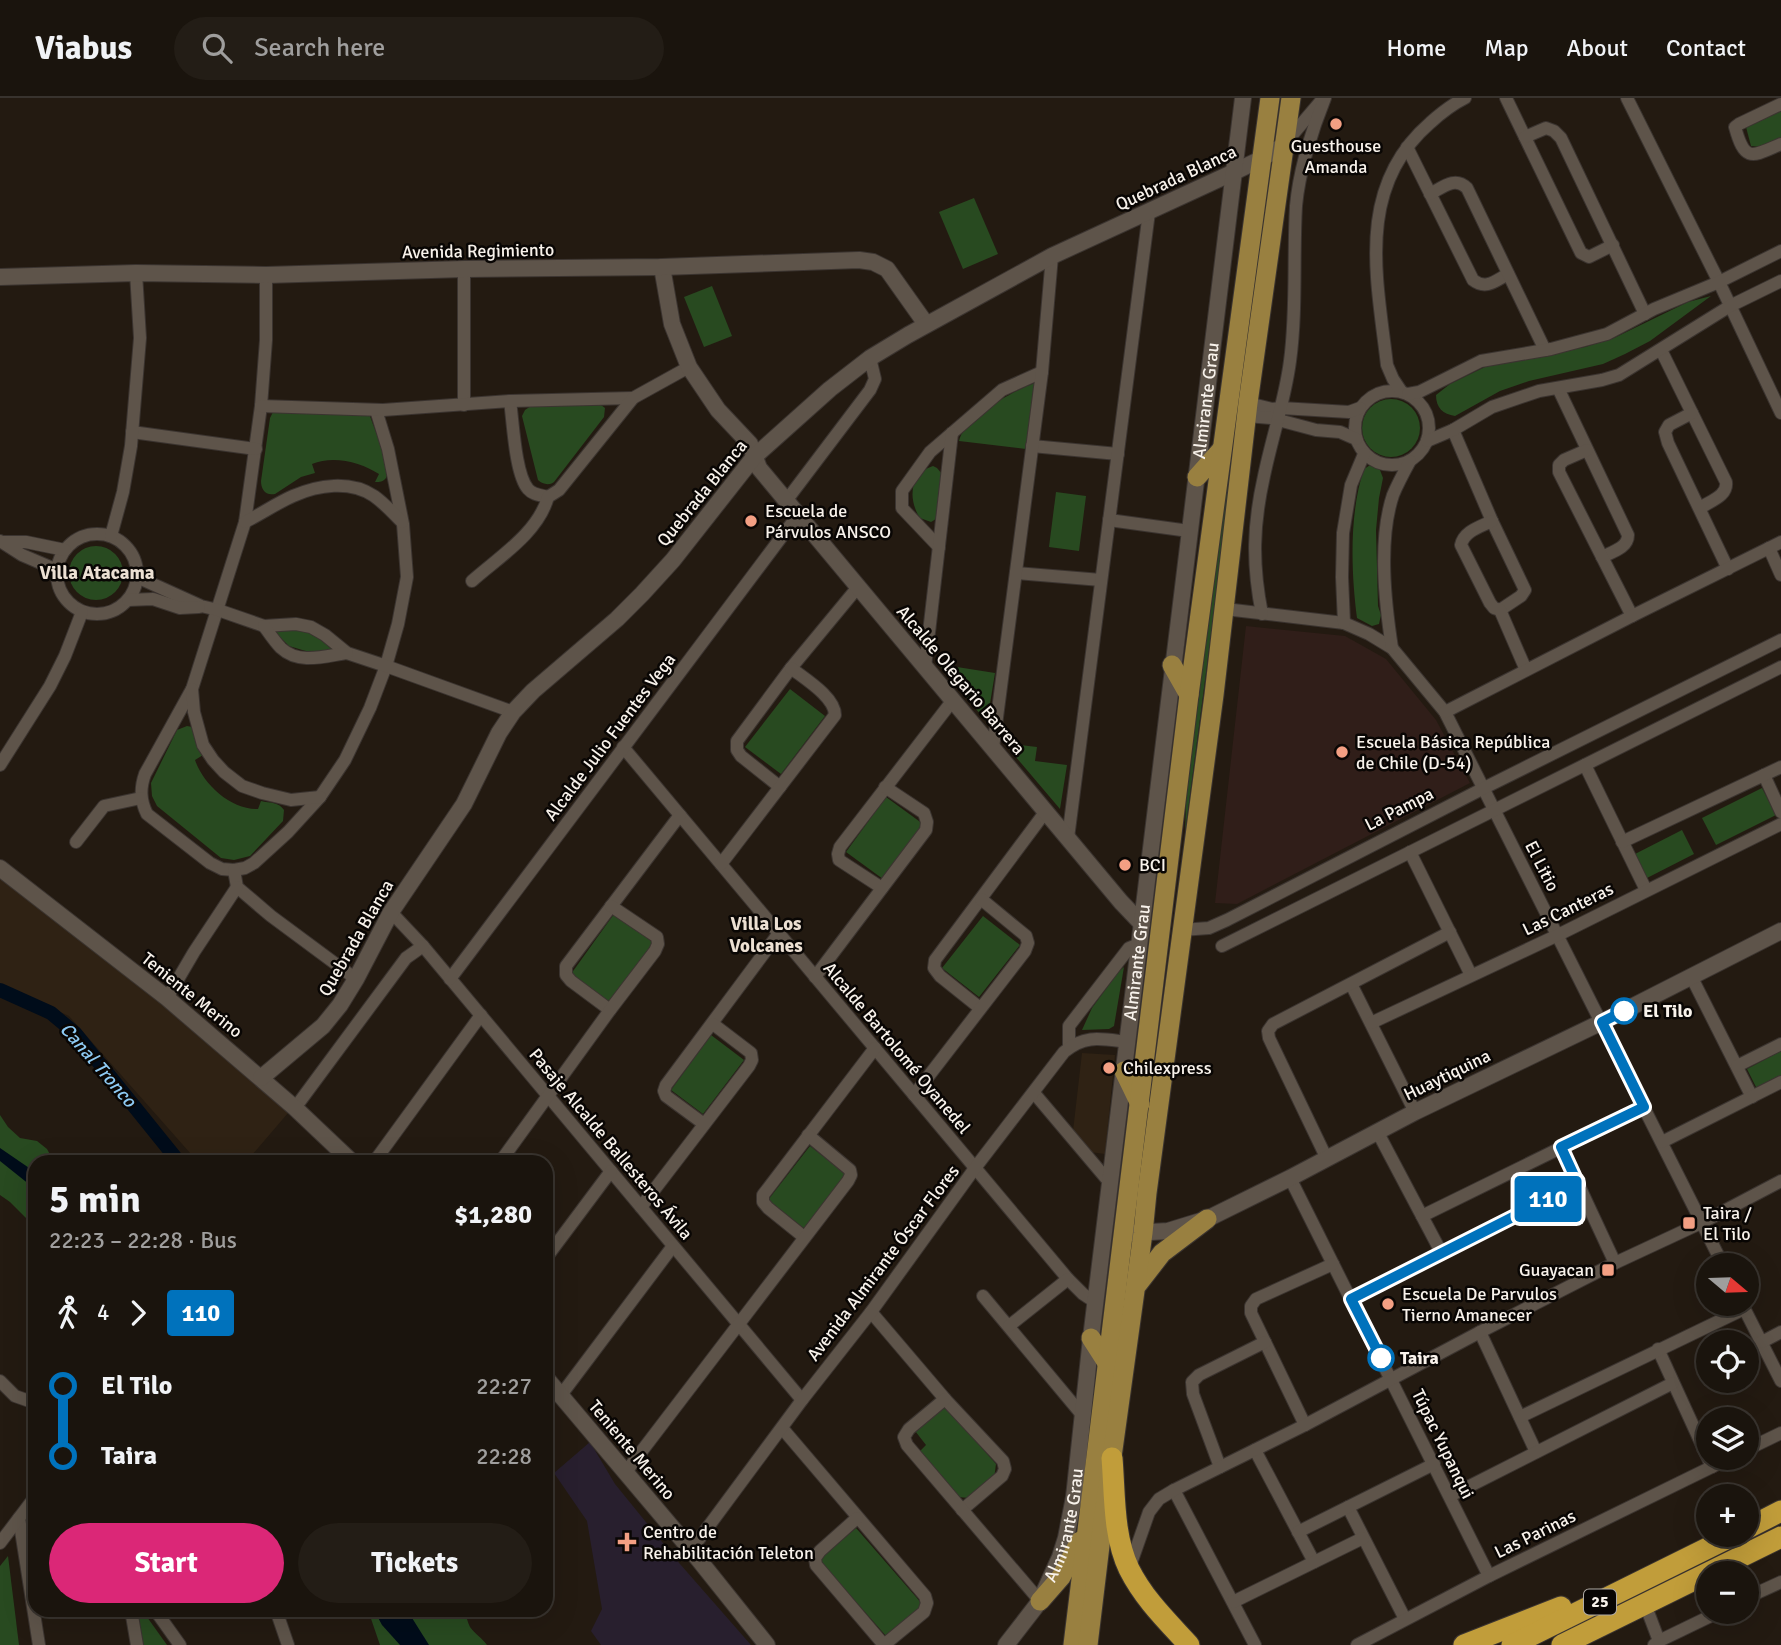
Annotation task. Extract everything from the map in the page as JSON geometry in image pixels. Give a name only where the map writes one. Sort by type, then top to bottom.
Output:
[{"type":"highway","points":[[1112,1458],[1118,1529],[1129,1569],[1150,1602],[1189,1645]]},
{"type":"highway","points":[[1759,1522],[1781,1511]]},
{"type":"highway","name":"25","points":[[1562,1645],[1781,1537]]},
{"type":"highway","name":"25","points":[[1513,1645],[1710,1547]]},
{"type":"highway","points":[[1464,1645],[1687,1559]]},
{"type":"highway","points":[[1589,1645],[1645,1604]]},
{"type":"main road","name":"Almirante Grau","points":[[1088,1645],[1135,1287],[1133,1233],[1152,926],[1189,695],[1270,98]]},
{"type":"main road","name":"Almirante Grau","points":[[1073,1645],[1107,1363],[1133,1233],[1148,1181],[1224,609],[1247,410],[1291,98]]},
{"type":"main road","points":[[1197,477],[1222,449]]},
{"type":"main road","points":[[1172,665],[1189,695]]},
{"type":"main road","points":[[1124,1071],[1140,1104]]},
{"type":"main road","points":[[1135,1287],[1162,1253],[1207,1219]]},
{"type":"main road","points":[[1091,1338],[1107,1363]]},
{"type":"main road","points":[[1040,1601],[1070,1563],[1089,1517]]},
{"type":"street","name":"Almirante Grau","points":[[1006,1645],[1040,1601],[1056,1568],[1066,1538],[1074,1497],[1139,944],[1152,926],[1172,665],[1242,98]]},
{"type":"street","name":"Quebrada Blanca","points":[[261,1077],[323,1026],[340,1005],[391,912],[464,804],[499,733],[513,712],[533,691],[618,619],[642,594],[673,560],[754,457],[830,389],[870,358],[926,324],[1052,256],[1261,159],[1284,145],[1324,98]]},
{"type":"street","points":[[1262,614],[1254,561],[1256,516],[1288,377],[1294,329],[1296,203],[1303,167],[1324,98]]},
{"type":"street","points":[[1465,98],[1449,106],[1418,133],[1390,174],[1379,207],[1376,265],[1387,365],[1393,379],[1404,392],[1419,402],[1427,414],[1430,428],[1427,441],[1410,461],[1399,465],[1374,461],[1364,454],[1356,439],[1355,423],[1360,408],[1379,393],[1386,391],[1404,392],[1419,392],[1481,361],[1545,351],[1607,334],[1781,251]]},
{"type":"street","points":[[1506,98],[1581,253],[1589,257],[1613,245]]},
{"type":"street","points":[[1627,98],[1781,413]]},
{"type":"street","points":[[1781,104],[1735,127],[1746,152],[1750,155],[1781,144]]},
{"type":"street","points":[[1525,137],[1546,128],[1561,138],[1645,314]]},
{"type":"street","points":[[1407,147],[1473,280],[1487,286],[1508,274]]},
{"type":"street","points":[[1430,194],[1454,181],[1467,188],[1545,351]]},
{"type":"street","points":[[1068,838],[1149,212]]},
{"type":"street","points":[[993,748],[1042,372],[1052,256]]},
{"type":"street","name":"Avenida Regimiento","points":[[0,277],[136,273],[266,275],[859,260],[873,262],[887,269],[926,324]]},
{"type":"street","name":"Alcalde Olegario Barrera","points":[[662,267],[672,324],[689,367],[718,410],[750,444],[759,468],[1121,902],[1152,926]]},
{"type":"street","points":[[464,269],[464,405]]},
{"type":"street","points":[[111,537],[132,432],[141,338],[136,273]]},
{"type":"street","points":[[266,275],[266,340],[261,406],[244,522],[192,689],[141,786],[141,798],[147,814],[210,863],[222,869],[245,868],[254,863],[288,832],[320,797],[350,750],[386,666],[407,577],[403,524],[388,449],[376,410]]},
{"type":"street","points":[[1427,441],[1453,430],[1492,407],[1539,391],[1619,375],[1730,306],[1781,281]]},
{"type":"street","points":[[1661,350],[1726,482],[1724,493],[1700,508]]},
{"type":"street","points":[[786,501],[870,390],[875,379],[870,358]]},
{"type":"street","points":[[1379,393],[1387,365]]},
{"type":"street","points":[[471,581],[532,529],[544,510],[548,497],[559,490],[632,398],[689,367]]},
{"type":"street","points":[[939,547],[902,508],[902,491],[930,452],[1002,390],[1042,372]]},
{"type":"street","points":[[1558,388],[1628,535],[1625,545],[1602,557]]},
{"type":"street","points":[[261,406],[376,410],[510,401],[632,398]]},
{"type":"street","points":[[510,401],[519,469],[527,488],[537,495],[548,497]]},
{"type":"street","points":[[1247,410],[1280,414],[1349,412],[1360,408]]},
{"type":"street","points":[[1692,413],[1669,425],[1665,432],[1728,569]]},
{"type":"street","points":[[1280,414],[1316,430],[1340,432],[1356,439]]},
{"type":"street","points":[[1453,430],[1525,590],[1521,596],[1500,610]]},
{"type":"street","points":[[132,432],[256,449]]},
{"type":"street","points":[[925,667],[952,433]]},
{"type":"street","points":[[1032,446],[1118,454]]},
{"type":"street","points":[[1587,450],[1564,460],[1559,466],[1559,472],[1632,615]]},
{"type":"street","points":[[1344,623],[1343,533],[1351,485],[1364,454]]},
{"type":"street","points":[[1392,648],[1385,605],[1387,523],[1393,497],[1410,461]]},
{"type":"street","points":[[244,522],[294,495],[332,485],[371,494],[403,524]]},
{"type":"street","name":"Alcalde Julio Fuentes Vega","points":[[450,979],[798,515]]},
{"type":"street","points":[[1109,520],[1189,531]]},
{"type":"street","points":[[1492,521],[1468,533],[1463,537],[1461,545],[1490,603],[1500,610],[1526,670]]},
{"type":"street","points":[[99,534],[111,537],[131,552],[136,564],[134,589],[128,600],[107,613],[82,612],[71,605],[58,583],[60,559],[75,541],[86,536],[99,534]]},
{"type":"street","points":[[2,541],[26,542],[65,550]]},
{"type":"street","points":[[2,541],[22,555],[57,570]]},
{"type":"street","points":[[1445,712],[1632,615],[1775,545],[1781,575]]},
{"type":"street","points":[[1016,573],[1101,580]]},
{"type":"street","points":[[137,577],[201,607]]},
{"type":"street","points":[[780,786],[741,756],[737,750],[737,741],[791,668],[858,587]]},
{"type":"street","points":[[128,600],[153,599],[180,608],[201,607],[218,610],[264,626],[296,624],[311,627],[346,653],[513,712]]},
{"type":"street","name":"El Litio","points":[[1224,609],[1344,623],[1368,634],[1392,648],[1445,712],[1717,1253]]},
{"type":"street","points":[[0,765],[50,687],[82,612]]},
{"type":"street","points":[[264,626],[281,648],[292,656],[310,659],[346,653]]},
{"type":"street","name":"La Pampa","points":[[1152,926],[1182,930],[1209,928],[1227,920],[1781,640]]},
{"type":"street","points":[[1222,946],[1781,667]]},
{"type":"street","points":[[721,864],[835,715],[831,700],[791,668]]},
{"type":"street","points":[[192,689],[194,712],[203,745],[224,772],[242,786],[282,798],[291,800],[320,797]]},
{"type":"street","points":[[881,888],[839,860],[840,848],[953,700]]},
{"type":"street","name":"Alcalde Bartolomé Oyanedel","points":[[623,747],[1068,1279],[1095,1303]]},
{"type":"street","points":[[1585,765],[1646,890]]},
{"type":"street","points":[[1622,842],[1781,767]]},
{"type":"street","points":[[1763,775],[1781,812]]},
{"type":"street","points":[[816,977],[926,830],[924,813],[885,787]]},
{"type":"street","points":[[76,842],[104,806],[141,798]]},
{"type":"street","points":[[980,1008],[940,976],[934,968],[935,960],[1046,811]]},
{"type":"street","points":[[610,1010],[571,981],[566,975],[566,967],[680,815]]},
{"type":"street","name":"Las Canteras","points":[[1371,1023],[1558,935],[1781,824]]},
{"type":"street","points":[[1410,852],[1471,975]]},
{"type":"street","name":"Teniente Merino","points":[[0,868],[167,998],[261,1077],[345,1155]]},
{"type":"street","points":[[234,870],[237,887],[271,916],[356,979]]},
{"type":"street","points":[[167,998],[237,887]]},
{"type":"street","points":[[914,1095],[1025,951],[1028,943],[1026,936],[981,899]]},
{"type":"street","points":[[505,1155],[658,944],[657,937],[611,906]]},
{"type":"street","name":"Pasaje Alcalde Ballesteros Ávila","points":[[391,912],[423,946],[802,1400]]},
{"type":"street","name":"Huaytiquina","points":[[1133,1233],[1168,1231],[1207,1219],[1377,1131],[1602,1022],[1781,931]]},
{"type":"street","points":[[1326,1157],[1268,1031],[1272,1024],[1450,932]]},
{"type":"street","points":[[705,1124],[666,1096],[666,1085],[779,933]]},
{"type":"street","points":[[1127,1042],[1086,1039],[1069,1047],[1069,1026],[1129,948],[1139,944]]},
{"type":"street","points":[[295,1108],[406,958],[423,946]]},
{"type":"street","points":[[1691,976],[1752,1097]]},
{"type":"street","points":[[1351,984],[1415,1112]]},
{"type":"street","points":[[379,1155],[481,1015]]},
{"type":"street","points":[[641,1208],[752,1060],[751,1053],[713,1024]]},
{"type":"street","points":[[1737,1066],[1781,1044]]},
{"type":"street","name":"Avenida Almirante Óscar Flores","points":[[691,1550],[871,1312],[975,1168],[1069,1047]]},
{"type":"street","points":[[804,1237],[768,1208],[763,1202],[763,1195],[875,1048]]},
{"type":"street","points":[[1662,1142],[1781,1082]]},
{"type":"street","points":[[1034,1093],[1110,1183]]},
{"type":"street","points":[[1422,1216],[1644,1107]]},
{"type":"street","points":[[1377,1131],[1441,1252]]},
{"type":"street","points":[[625,1473],[848,1181],[850,1170],[808,1135]]},
{"type":"street","points":[[1561,1147],[1615,1263]]},
{"type":"street","points":[[553,1249],[611,1171]]},
{"type":"street","name":"Túpac Yupanqui","points":[[1290,1178],[1489,1576]]},
{"type":"street","points":[[1129,1569],[1149,1512],[1159,1499],[1174,1490],[1615,1263],[1703,1222],[1781,1181]]},
{"type":"street","points":[[1351,1299],[1578,1184]]},
{"type":"street","points":[[561,1395],[674,1246]]},
{"type":"street","points":[[1305,1424],[1251,1313],[1251,1306],[1256,1299],[1333,1264]]},
{"type":"street","points":[[1009,1326],[1068,1279]]},
{"type":"street","points":[[983,1296],[1083,1416]]},
{"type":"street","points":[[871,1312],[1003,1461],[1002,1476],[962,1510]]},
{"type":"street","points":[[1520,1417],[1723,1316]]},
{"type":"street","points":[[1748,1316],[1781,1381]]},
{"type":"street","points":[[1480,1332],[1536,1452]]},
{"type":"street","points":[[1762,1342],[1781,1332]]},
{"type":"street","points":[[1220,1467],[1193,1394],[1192,1382],[1199,1375],[1265,1342]]},
{"type":"street","points":[[1658,1349],[1696,1433]]},
{"type":"street","points":[[0,1381],[15,1396],[28,1401]]},
{"type":"street","points":[[1450,1496],[1673,1383]]},
{"type":"street","name":"Teniente Merino","points":[[553,1386],[767,1645]]},
{"type":"street","points":[[946,1399],[909,1429],[904,1437],[907,1445],[1040,1601]]},
{"type":"street","points":[[782,1428],[925,1596],[927,1604],[924,1612],[884,1645],[816,1565],[815,1558],[820,1551],[858,1518]]},
{"type":"street","points":[[1759,1444],[1781,1433]]},
{"type":"street","points":[[1255,1450],[1314,1562]]},
{"type":"street","points":[[1298,1532],[1434,1464]]},
{"type":"street","name":"Las Parinas","points":[[1357,1645],[1489,1576],[1706,1470]]},
{"type":"street","points":[[1174,1490],[1255,1645]]},
{"type":"street","points":[[0,1543],[28,1506]]},
{"type":"street","points":[[1348,1507],[1405,1619]]},
{"type":"street","points":[[19,1518],[28,1575]]},
{"type":"street","points":[[1233,1602],[1363,1538]]},
{"type":"street","points":[[1759,1592],[1781,1582]]},
{"type":"street","points":[[1645,1604],[1656,1643],[1696,1623]]},
{"type":"street","points":[[35,1617],[39,1645]]},
{"type":"street","points":[[132,1617],[137,1645]]},
{"type":"street","points":[[160,1617],[180,1645]]},
{"type":"street","points":[[278,1617],[288,1645]]},
{"type":"shaded area","name":"Escuela Básica República de Chile (D-54)","points":[[1246,626],[1345,636],[1386,659],[1436,720],[1470,783],[1237,904],[1215,903]]},
{"type":"shaded area","points":[[0,873],[165,1001],[288,1113],[252,1155],[192,1155],[69,1016],[0,985]]},
{"type":"shaded area","points":[[1082,1053],[1115,1055],[1105,1154],[1090,1152],[1073,1131]]},
{"type":"shaded area","name":"Centro de Rehabilitación Teleton","points":[[590,1442],[615,1484],[751,1645],[601,1645],[591,1631],[602,1609],[587,1521],[554,1473]]},
{"type":"green space","points":[[1781,110],[1781,138],[1760,147],[1751,146],[1746,127]]},
{"type":"green space","points":[[974,198],[998,254],[963,269],[939,212]]},
{"type":"green space","points":[[712,286],[732,336],[704,347],[684,297]]},
{"type":"green space","points":[[1711,296],[1650,341],[1603,364],[1529,381],[1500,391],[1455,416],[1444,412],[1437,403],[1436,395],[1450,384],[1489,365],[1585,347],[1614,338],[1688,302]]},
{"type":"green space","points":[[1248,331],[1235,451],[1185,833],[1187,771]]},
{"type":"green space","points":[[1035,383],[1026,449],[959,441],[963,432],[979,415],[1015,392]]},
{"type":"green space","points":[[1391,399],[1402,401],[1415,412],[1420,428],[1418,439],[1407,452],[1391,457],[1380,455],[1367,444],[1362,428],[1364,417],[1375,404]]},
{"type":"green space","points":[[601,405],[605,408],[604,417],[554,482],[548,484],[538,480],[522,416],[525,410],[531,406]]},
{"type":"green space","points":[[273,412],[368,414],[385,458],[386,478],[375,482],[379,474],[355,463],[320,461],[312,464],[315,473],[301,477],[275,494],[266,493],[261,481]]},
{"type":"green space","points":[[1372,464],[1380,470],[1383,478],[1376,530],[1378,606],[1381,615],[1379,624],[1372,626],[1357,618],[1353,562],[1359,486],[1364,469]]},
{"type":"green space","points":[[933,466],[942,474],[936,519],[931,522],[920,518],[916,511],[913,488],[919,475]]},
{"type":"green space","points":[[1056,492],[1086,496],[1079,551],[1049,547]]},
{"type":"green space","points":[[96,546],[115,554],[123,573],[115,592],[96,600],[77,592],[69,573],[77,554]]},
{"type":"green space","points":[[296,628],[324,638],[335,651],[319,655],[289,646],[274,631]]},
{"type":"green space","points":[[938,664],[995,673],[987,722]]},
{"type":"green space","points":[[790,689],[825,716],[781,774],[745,747]]},
{"type":"green space","points":[[192,727],[203,755],[195,760],[199,769],[219,794],[248,808],[258,809],[261,801],[277,804],[284,810],[283,821],[250,856],[234,860],[221,858],[157,806],[152,796],[151,783],[177,730]]},
{"type":"green space","points":[[1004,743],[1037,747],[1035,761],[1067,765],[1060,809]]},
{"type":"green space","points":[[1762,788],[1776,815],[1716,845],[1702,818]]},
{"type":"green space","points":[[886,797],[923,824],[883,879],[846,852]]},
{"type":"green space","points":[[1682,830],[1694,854],[1647,878],[1635,854]]},
{"type":"green space","points":[[614,914],[654,943],[610,1003],[571,974]]},
{"type":"green space","points":[[983,916],[1020,945],[979,997],[942,968]]},
{"type":"green space","points":[[1124,967],[1114,1026],[1109,1029],[1082,1030],[1092,1008]]},
{"type":"green space","points":[[711,1035],[744,1060],[703,1114],[671,1090]]},
{"type":"green space","points":[[1781,1051],[1781,1076],[1757,1089],[1747,1069]]},
{"type":"green space","points":[[0,1115],[20,1138],[37,1141],[50,1155],[28,1155],[28,1220],[0,1195]]},
{"type":"green space","points":[[810,1146],[848,1176],[806,1230],[768,1200]]},
{"type":"green space","points":[[941,1402],[996,1464],[994,1479],[970,1498],[957,1497],[919,1452],[926,1445],[912,1427]]},
{"type":"green space","points":[[856,1528],[923,1605],[887,1637],[819,1560]]},
{"type":"green space","points":[[8,1556],[19,1645],[0,1645],[0,1566]]},
{"type":"green space","points":[[138,1617],[147,1617],[167,1645],[142,1645]]},
{"type":"green space","points":[[370,1617],[466,1617],[470,1627],[487,1645],[380,1645]]},
{"type":"water","points":[[0,1148],[28,1167],[28,1183],[0,1161]]},
{"type":"water","points":[[378,1617],[411,1617],[429,1645],[400,1645]]},
{"type":"waterway","name":"Canal Tronco","points":[[0,990],[51,1013],[75,1033],[173,1155]]},
{"type":"bus line","name":"110","points":[[1381,1358],[1351,1299],[1578,1184],[1561,1147],[1644,1107],[1602,1022],[1624,1011]]},
{"type":"place","name":"Guesthouse Amanda","points":[[1336,124]]},
{"type":"place","name":"Escuela de Párvulos ANSCO","points":[[751,521]]},
{"type":"place","name":"Escuela Básica República de Chile (D-54)","points":[[1342,752]]},
{"type":"place","name":"BCI","points":[[1125,865]]},
{"type":"place","name":"El Tilo","points":[[1624,1011]]},
{"type":"place","name":"Chilexpress","points":[[1109,1068]]},
{"type":"place","name":"Taira / El Tilo","points":[[1689,1223]]},
{"type":"place","name":"Guayacan","points":[[1608,1270]]},
{"type":"place","name":"Escuela De Parvulos Tierno Amanecer","points":[[1388,1304]]},
{"type":"place","name":"Taira","points":[[1381,1358]]},
{"type":"place","name":"Centro de Rehabilitación Teleton","points":[[627,1542]]},
{"type":"district","name":"Villa Atacama","points":[[97,573]]},
{"type":"district","name":"Villa Los Volcanes","points":[[766,935]]}]
